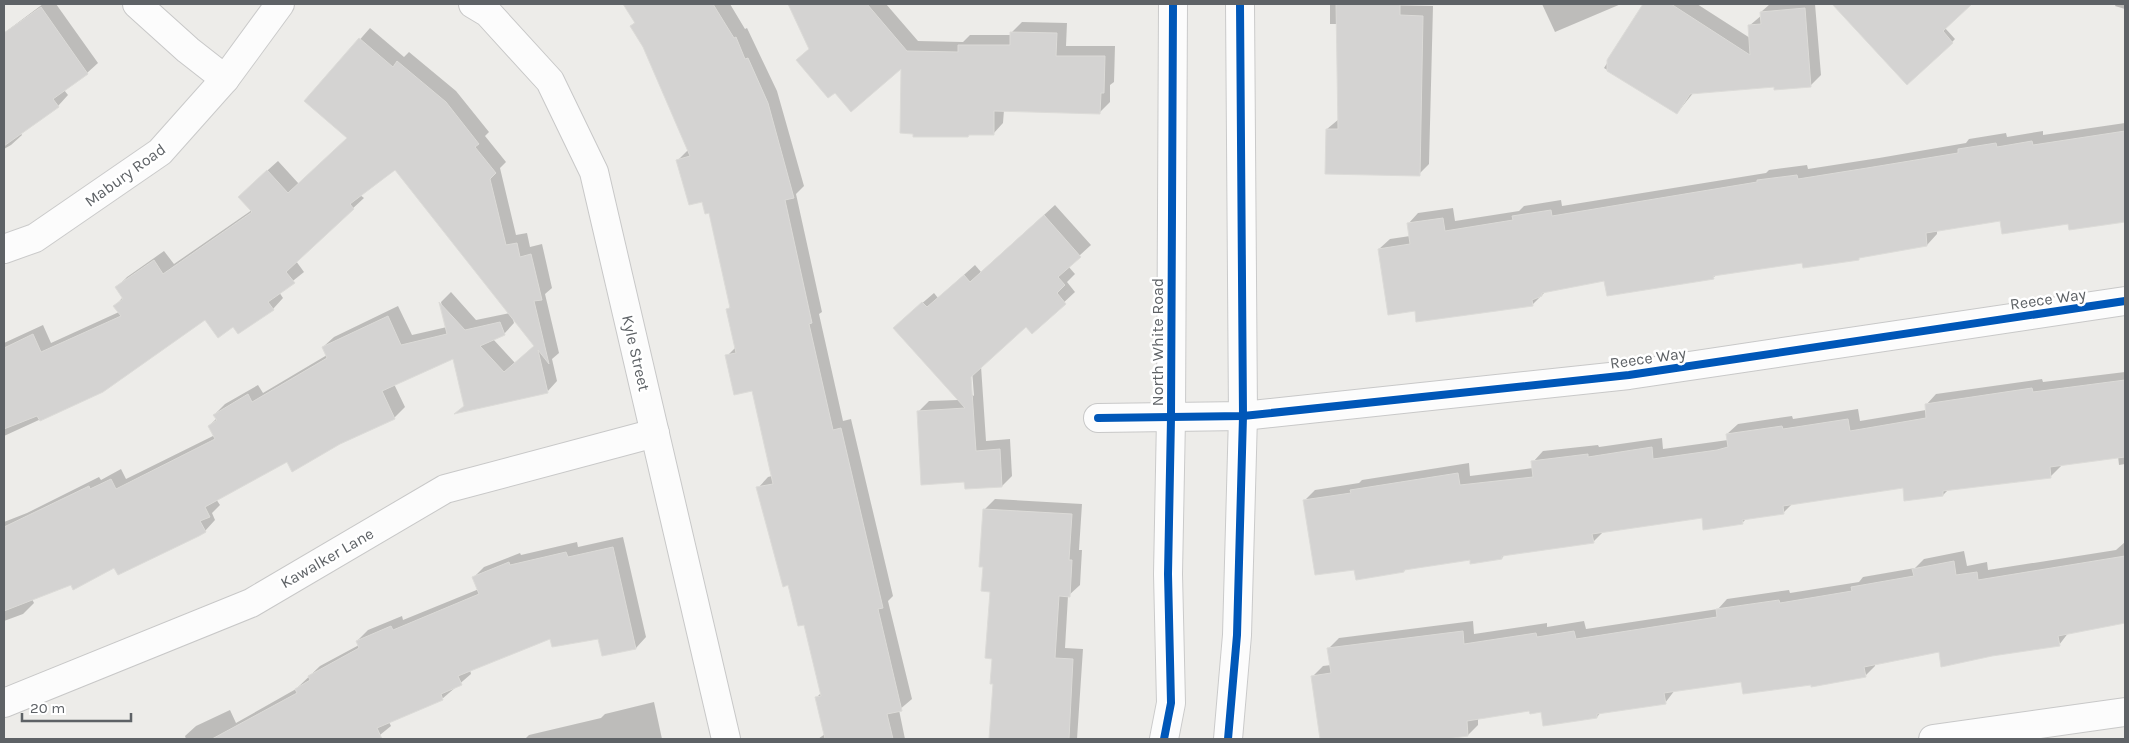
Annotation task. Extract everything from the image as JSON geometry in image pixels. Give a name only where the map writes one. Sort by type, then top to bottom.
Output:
[{"type":"street","points":[[137,4],[188,50],[225,79]]},
{"type":"street","name":"Mabury Road","points":[[4,249],[35,238],[160,152],[225,79],[280,4]]},
{"type":"street","name":"Kyle Street","points":[[473,4],[488,13],[550,80],[594,172],[726,739]]},
{"type":"street","name":"North White Road","points":[[1164,739],[1171,703],[1168,574],[1171,418],[1173,4]]},
{"type":"street","points":[[1228,739],[1237,635],[1243,416],[1240,4]]},
{"type":"street","name":"Reece Way","points":[[1098,418],[1243,416],[1629,375],[2125,301]]},
{"type":"street","name":"Kawalker Lane","points":[[4,703],[251,602],[444,489],[655,433]]},
{"type":"street","points":[[1933,739],[2125,712]]},
{"type":"building","points":[[623,4],[713,4],[734,38],[736,37],[745,59],[748,58],[768,103],[794,198],[785,200],[812,323],[809,324],[833,430],[841,428],[883,608],[878,609],[902,711],[887,714],[893,739],[825,739],[815,697],[821,696],[804,625],[798,626],[788,585],[783,587],[756,487],[773,484],[752,391],[734,395],[725,355],[736,353],[726,309],[730,308],[709,213],[705,214],[702,202],[689,205],[676,160],[690,156],[643,47],[630,26],[635,23]]},
{"type":"building","points":[[788,4],[867,4],[907,51],[958,52],[958,45],[1010,45],[1010,32],[1057,33],[1056,56],[1105,56],[1104,93],[1101,93],[1100,114],[994,111],[994,135],[913,137],[913,134],[900,133],[901,69],[851,112],[835,93],[828,98],[796,60],[809,49]]},
{"type":"building","points":[[1336,4],[1400,4],[1400,15],[1423,16],[1420,176],[1325,174],[1326,129],[1338,129]]},
{"type":"building","points":[[1643,4],[1671,4],[1750,55],[1748,25],[1761,24],[1760,12],[1805,8],[1811,87],[1774,90],[1774,87],[1690,94],[1677,114],[1607,71],[1607,60]]},
{"type":"building","points":[[1832,4],[1972,4],[1943,31],[1953,43],[1907,85]]},
{"type":"building","points":[[41,7],[88,74],[53,99],[59,107],[4,146],[4,33]]},
{"type":"building","points":[[359,38],[393,67],[397,61],[446,102],[479,144],[475,147],[496,173],[490,179],[506,245],[517,243],[520,257],[531,254],[542,300],[534,301],[549,364],[538,350],[548,393],[454,414],[464,406],[453,359],[382,391],[395,419],[340,444],[292,472],[287,462],[205,507],[210,517],[200,521],[206,532],[199,536],[118,575],[114,568],[73,590],[71,585],[4,611],[4,527],[89,486],[90,489],[111,479],[116,489],[215,439],[208,426],[217,420],[213,415],[248,394],[252,402],[327,358],[322,347],[388,316],[401,345],[447,334],[439,302],[465,330],[500,322],[505,335],[480,346],[504,372],[534,346],[395,170],[350,204],[354,209],[286,272],[295,283],[268,302],[274,310],[238,334],[233,327],[218,338],[205,320],[103,392],[40,421],[37,416],[4,429],[4,348],[33,334],[41,352],[121,316],[113,306],[123,299],[115,287],[154,260],[163,274],[252,212],[238,197],[267,170],[288,193],[347,138],[304,101]]},
{"type":"building","points":[[2125,131],[2125,222],[2069,230],[2068,224],[2002,234],[2000,221],[1926,233],[1927,246],[1859,258],[1859,260],[1803,268],[1802,263],[1713,276],[1714,279],[1607,296],[1604,281],[1542,293],[1542,296],[1532,300],[1533,306],[1416,322],[1415,311],[1388,315],[1378,249],[1410,244],[1407,223],[1443,218],[1445,231],[1513,220],[1512,216],[1551,210],[1552,216],[1757,182],[1757,180],[1797,175],[1798,179],[1867,168],[1958,153],[1958,149],[1996,143],[1997,147],[2032,141],[2033,145]]},
{"type":"building","points":[[1044,215],[1081,257],[1058,277],[1065,285],[1057,293],[1066,304],[1032,334],[1026,327],[971,377],[976,451],[1000,449],[1002,487],[965,489],[964,482],[921,485],[917,411],[965,408],[893,328],[922,302],[927,307],[964,275],[970,282]]},
{"type":"building","points":[[2125,380],[2125,457],[2050,467],[2051,478],[1943,491],[1943,496],[1904,501],[1903,488],[1783,506],[1784,514],[1742,520],[1743,524],[1703,530],[1702,518],[1592,534],[1594,543],[1502,556],[1502,559],[1470,564],[1470,560],[1404,570],[1404,572],[1356,580],[1354,570],[1315,575],[1303,500],[1351,493],[1350,490],[1458,473],[1460,485],[1533,477],[1531,461],[1588,454],[1588,457],[1652,447],[1653,459],[1717,450],[1728,447],[1726,434],[1782,426],[1783,429],[1848,419],[1850,431],[1926,418],[1925,404],[2032,388],[2033,392]]},
{"type":"building","points":[[983,509],[1072,514],[1069,560],[1072,560],[1070,597],[1059,596],[1055,658],[1073,659],[1069,739],[989,739],[993,684],[990,684],[992,659],[985,658],[990,592],[981,591],[983,567],[979,567]]},
{"type":"building","points":[[613,547],[636,649],[602,656],[598,639],[552,647],[550,639],[458,676],[462,685],[441,694],[443,700],[377,728],[382,739],[212,739],[297,693],[295,689],[310,680],[308,676],[359,648],[356,641],[391,626],[393,630],[479,594],[472,577],[509,562],[510,565],[566,552],[568,557]]},
{"type":"building","points":[[2125,556],[2125,623],[2058,636],[2060,646],[1992,656],[1941,667],[1939,652],[1864,667],[1866,677],[1811,687],[1811,685],[1743,694],[1741,682],[1664,693],[1666,704],[1597,714],[1597,718],[1543,726],[1541,712],[1530,714],[1529,711],[1467,721],[1468,736],[1447,739],[1320,739],[1311,676],[1331,673],[1327,648],[1463,631],[1464,644],[1536,633],[1537,637],[1574,631],[1576,639],[1717,617],[1716,609],[1779,600],[1780,603],[1852,591],[1851,587],[1914,576],[1912,569],[1954,561],[1956,575],[1977,572],[1978,580]]},
{"type":"cycle path","points":[[1164,739],[1171,703],[1168,574],[1171,418],[1173,4]]},
{"type":"cycle path","points":[[1228,739],[1237,635],[1243,416],[1240,4]]},
{"type":"cycle path","points":[[1098,418],[1243,416],[1629,375],[2125,301]]}]
